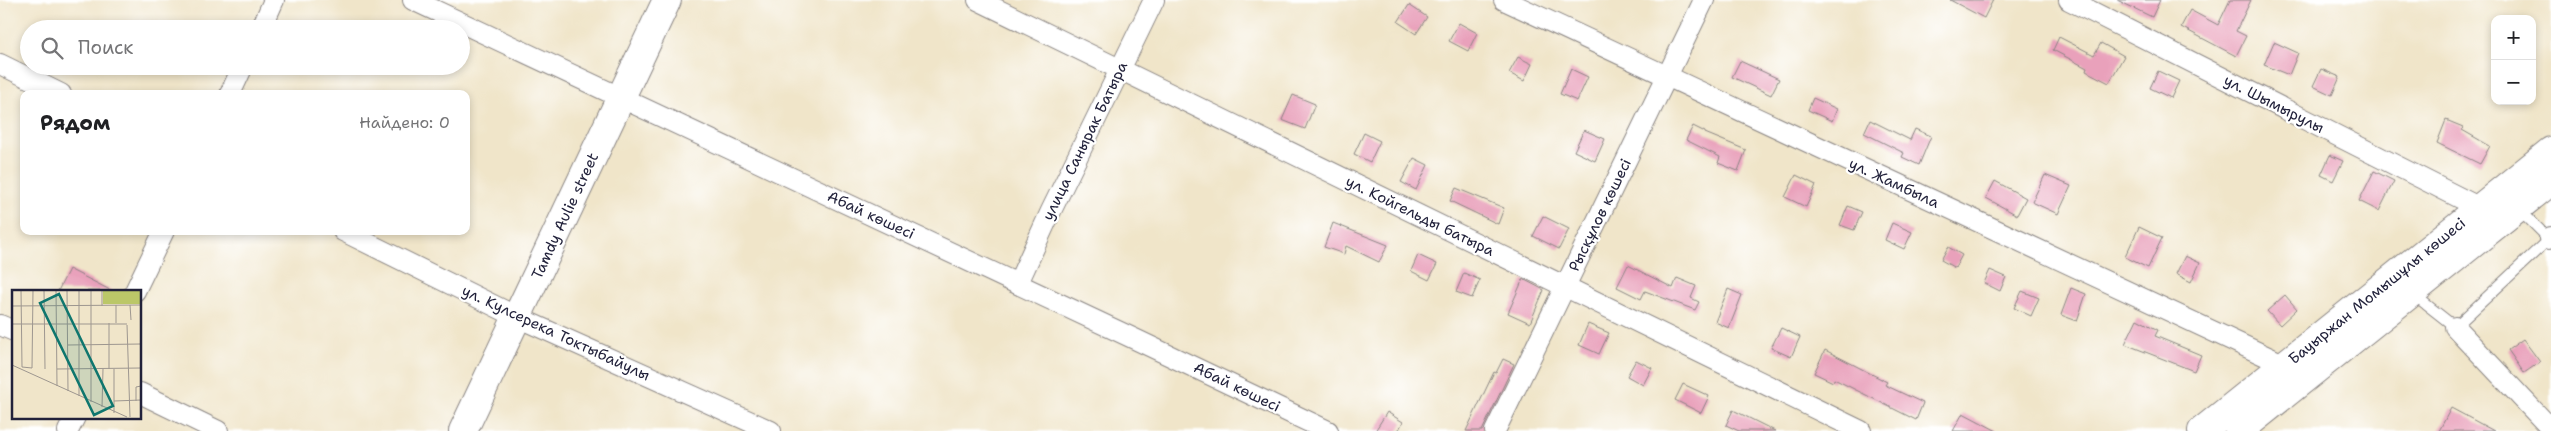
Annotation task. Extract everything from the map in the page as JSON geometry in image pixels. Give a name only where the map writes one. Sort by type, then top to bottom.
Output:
[{"type":"street","points":[[265,20],[274,0]]},
{"type":"street","name":"Абай көшесі","points":[[413,0],[455,20]]},
{"type":"street","name":"Tamdy Aulie street","points":[[463,431],[667,0]]},
{"type":"street","name":"ул. Койгельды батыра","points":[[978,0],[1862,431]]},
{"type":"street","name":"улица Санырак Батыра","points":[[1018,283],[1154,0]]},
{"type":"street","name":"ул. Жамбыла","points":[[1504,0],[2293,373]]},
{"type":"street","name":"Рысқұлов көшесі","points":[[1495,431],[1704,0]]},
{"type":"street","name":"ул. Шымырулы","points":[[2069,0],[2480,208]]},
{"type":"street","name":"Абай көшесі","points":[[470,27],[620,99],[1018,283],[1328,431]]},
{"type":"street","points":[[0,64],[20,74]]},
{"type":"street","points":[[22,75],[53,90]]},
{"type":"street","points":[[232,90],[239,75]]},
{"type":"street","name":"Бауыржан Момышұлы көшесі","points":[[2239,431],[2293,373],[2480,208],[2551,151]]},
{"type":"street","name":"Бауыржан Момышұлы көшесі","points":[[2202,431],[2293,373],[2412,293],[2551,181]]},
{"type":"street","points":[[135,290],[162,235]]},
{"type":"street","name":"ул. Кулсерека Токтыбайулы","points":[[351,235],[517,318],[771,431]]},
{"type":"street","points":[[0,325],[12,330]]},
{"type":"street","points":[[2455,327],[2551,429]]},
{"type":"street","points":[[141,393],[218,431]]},
{"type":"street","points":[[68,431],[74,418]]},
{"type":"lane","points":[[2412,293],[2455,327],[2550,238],[2518,208]]},
{"type":"building","points":[[1950,0],[1993,0],[1984,18]]},
{"type":"building","points":[[2117,0],[2160,0],[2152,17]]},
{"type":"building","points":[[2230,0],[2251,0],[2236,31],[2246,36],[2236,56],[2181,27],[2190,10],[2218,25]]},
{"type":"building","points":[[1409,5],[1427,17],[1416,34],[1398,22]]},
{"type":"building","points":[[1459,23],[1477,33],[1468,51],[1449,41]]},
{"type":"building","points":[[2059,37],[2094,55],[2101,43],[2124,56],[2109,83],[2086,71],[2087,68],[2053,50]]},
{"type":"building","points":[[2274,42],[2298,53],[2289,75],[2264,65]]},
{"type":"building","points":[[1518,57],[1532,64],[1524,81],[1509,73]]},
{"type":"building","points":[[1740,61],[1779,79],[1771,95],[1732,77]]},
{"type":"building","points":[[1571,69],[1588,77],[1577,101],[1560,94]]},
{"type":"building","points":[[2321,69],[2340,77],[2332,95],[2313,86]]},
{"type":"building","points":[[2158,71],[2179,81],[2171,98],[2150,88]]},
{"type":"building","points":[[1293,95],[1315,104],[1305,129],[1282,120]]},
{"type":"building","points":[[1813,98],[1837,109],[1832,121],[1808,110]]},
{"type":"building","points":[[1870,120],[1910,140],[1915,129],[1931,136],[1919,165],[1902,157],[1904,153],[1864,133]]},
{"type":"building","points":[[2446,120],[2463,127],[2462,130],[2490,146],[2480,164],[2437,143]]},
{"type":"building","points":[[1693,126],[1746,150],[1738,171],[1718,163],[1720,157],[1686,140]]},
{"type":"building","points":[[1584,130],[1605,139],[1595,161],[1574,151]]},
{"type":"building","points":[[1364,133],[1380,141],[1370,162],[1354,154]]},
{"type":"building","points":[[2330,155],[2343,161],[2333,181],[2321,175]]},
{"type":"building","points":[[1414,158],[1428,165],[1416,190],[1401,182]]},
{"type":"building","points":[[2374,171],[2394,181],[2379,211],[2359,201]]},
{"type":"building","points":[[1796,175],[1816,185],[1806,207],[1785,197]]},
{"type":"building","points":[[2045,175],[2071,186],[2058,214],[2032,202]]},
{"type":"building","points":[[1995,181],[2026,198],[2017,215],[1986,198]]},
{"type":"building","points":[[1456,188],[1504,208],[1498,224],[1450,201]]},
{"type":"building","points":[[1848,206],[1862,212],[1854,230],[1840,225]]},
{"type":"building","points":[[1543,216],[1569,229],[1559,249],[1533,236]]},
{"type":"building","points":[[1333,223],[1388,245],[1379,262],[1346,246],[1344,254],[1324,247]]},
{"type":"building","points":[[1892,223],[1912,232],[1904,249],[1885,240]]},
{"type":"building","points":[[2139,227],[2162,238],[2148,268],[2125,257]]},
{"type":"building","points":[[1948,247],[1962,255],[1955,268],[1941,260]]},
{"type":"building","points":[[1418,255],[1437,264],[1429,280],[1411,271]]},
{"type":"building","points":[[2185,256],[2200,263],[2191,282],[2176,274]]},
{"type":"building","points":[[1628,265],[1673,288],[1677,278],[1696,286],[1691,298],[1699,302],[1695,310],[1645,291],[1641,299],[1617,287]]},
{"type":"building","points":[[69,269],[110,290],[58,290]]},
{"type":"building","points":[[1990,270],[2006,277],[2000,291],[1984,283]]},
{"type":"building","points":[[1464,273],[1480,280],[1472,298],[1456,292]]},
{"type":"building","points":[[1523,279],[1544,290],[1530,323],[1508,313]]},
{"type":"building","points":[[2071,288],[2086,294],[2077,321],[2061,315]]},
{"type":"building","points":[[1728,289],[1742,295],[1729,328],[1715,322]]},
{"type":"building","points":[[2022,291],[2039,298],[2031,316],[2014,308]]},
{"type":"building","points":[[2285,295],[2297,309],[2280,325],[2267,311]]},
{"type":"building","points":[[2137,319],[2158,330],[2155,336],[2201,355],[2194,371],[2125,344]]},
{"type":"building","points":[[1588,324],[1609,333],[1599,354],[1579,345]]},
{"type":"building","points":[[1781,328],[1800,337],[1791,357],[1771,348]]},
{"type":"building","points":[[2523,339],[2540,362],[2524,373],[2508,350]]},
{"type":"building","points":[[1825,350],[1887,382],[1885,385],[1923,403],[1916,420],[1834,379],[1833,382],[1814,373]]},
{"type":"building","points":[[1503,359],[1514,364],[1482,431],[1466,431],[1494,372],[1496,373]]},
{"type":"building","points":[[1636,360],[1652,368],[1643,385],[1627,376]]},
{"type":"building","points":[[1683,384],[1709,396],[1701,413],[1675,400]]},
{"type":"building","points":[[2451,408],[2494,431],[2439,431]]},
{"type":"building","points":[[1733,410],[1775,431],[1739,431],[1726,425]]},
{"type":"building","points":[[1387,412],[1403,422],[1398,431],[1375,431]]},
{"type":"building","points":[[1963,413],[1997,431],[1953,431]]}]
